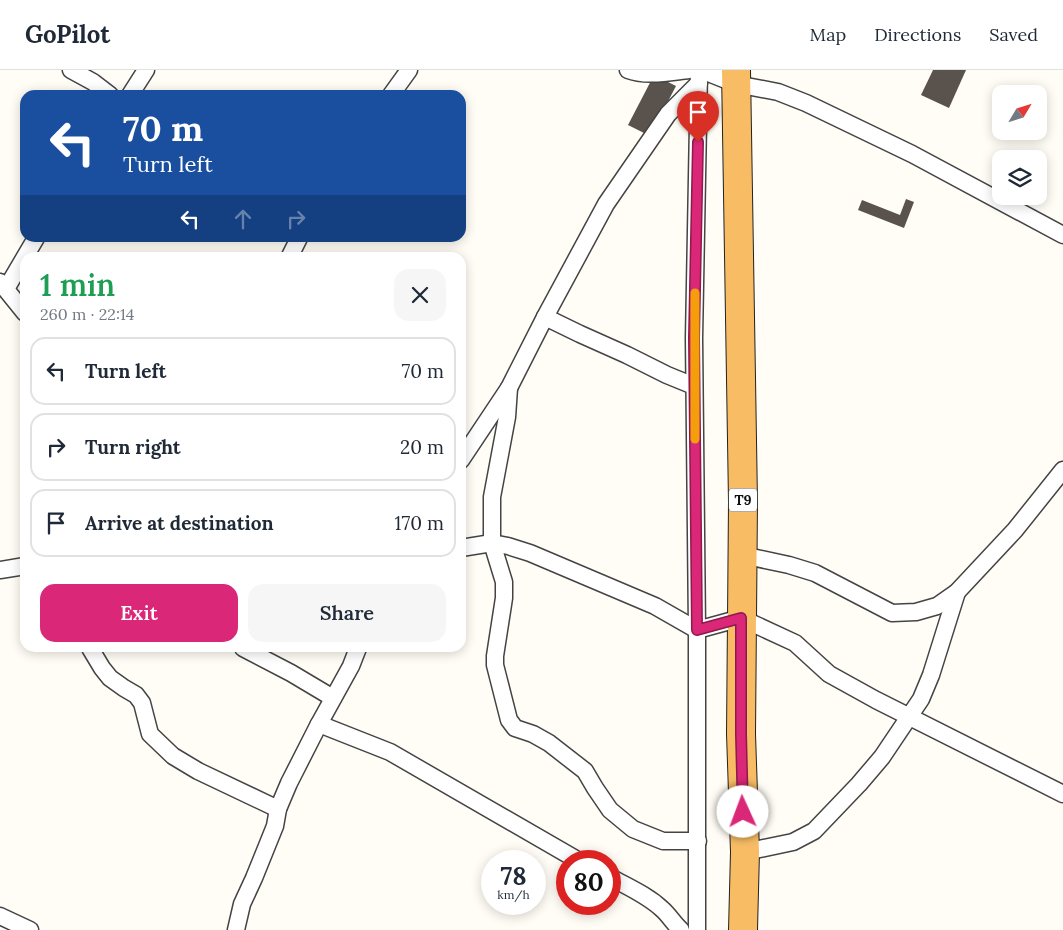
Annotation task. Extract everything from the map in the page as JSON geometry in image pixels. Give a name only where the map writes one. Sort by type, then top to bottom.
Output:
[{"type":"highway","name":"T9","points":[[736,77],[743,473],[741,618],[743,930]]},
{"type":"street","points":[[71,70],[103,90]]},
{"type":"street","points":[[133,90],[146,70]]},
{"type":"street","points":[[395,90],[409,70]]},
{"type":"street","points":[[628,70],[644,73],[697,73],[736,77],[778,92],[806,103],[912,154],[1063,235]]},
{"type":"street","points":[[466,452],[509,388],[606,204],[697,73]]},
{"type":"street","points":[[697,73],[694,328],[697,930]]},
{"type":"street","points":[[20,261],[3,286],[20,307]]},
{"type":"street","points":[[545,317],[694,386]]},
{"type":"street","points":[[509,388],[507,417],[492,497],[492,543],[504,582],[504,598],[495,665],[508,720],[515,728],[533,734],[549,743],[586,771],[594,788],[610,810],[633,829],[663,840],[698,841]]},
{"type":"street","points":[[742,555],[789,565],[815,573],[892,613],[916,612],[937,606],[957,592],[1015,530],[1063,470]]},
{"type":"street","points":[[466,547],[492,543],[508,546],[655,606],[697,630],[741,618],[795,643],[829,674],[908,717],[1063,794]]},
{"type":"street","points":[[0,570],[20,567]]},
{"type":"street","points":[[744,852],[793,842],[814,831],[882,757],[920,699],[930,675],[957,592]]},
{"type":"street","points":[[92,652],[110,678],[136,694],[142,703],[150,734],[173,756],[198,771],[278,809]]},
{"type":"street","points":[[251,652],[292,673],[333,698]]},
{"type":"street","points":[[236,930],[242,904],[271,835],[278,809],[351,666],[356,652]]},
{"type":"street","points":[[320,724],[390,752],[560,850]]},
{"type":"street","points":[[621,883],[639,892],[657,905],[681,930]]},
{"type":"street","points":[[0,916],[30,930]]},
{"type":"building","points":[[933,70],[966,70],[949,108],[921,95]]},
{"type":"building","points":[[654,75],[676,86],[650,136],[628,125]]},
{"type":"building","points":[[906,199],[914,202],[904,228],[858,210],[862,200],[900,215]]},
{"type":"slow traffic","points":[[695,293],[695,439]]},
{"type":"route","points":[[698,142],[694,338],[697,630],[741,618],[743,812]]}]
